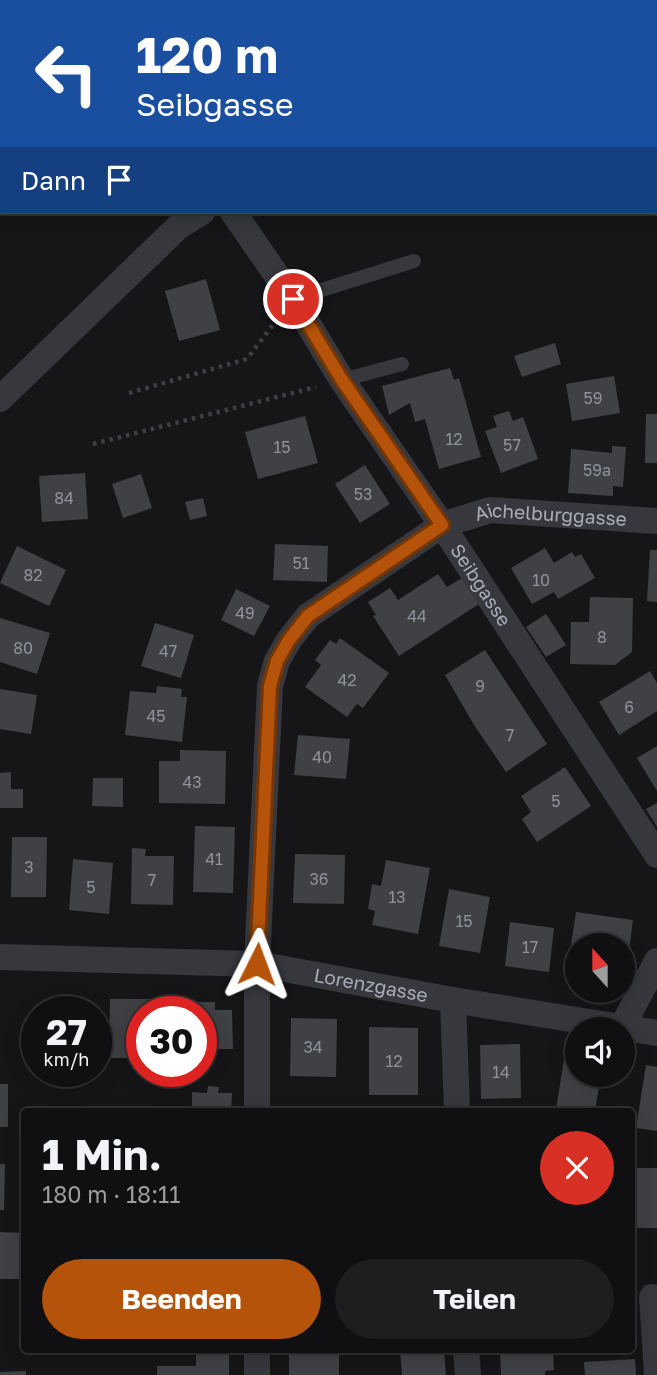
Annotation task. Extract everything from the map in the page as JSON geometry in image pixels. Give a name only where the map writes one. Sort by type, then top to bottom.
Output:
[{"type":"street","points":[[0,399],[178,227],[198,214]]},
{"type":"street","name":"Seibgasse","points":[[234,214],[293,299],[342,380],[442,525],[657,855]]},
{"type":"street","name":"Aichelburggasse","points":[[257,1108],[257,964],[270,686],[277,661],[289,640],[308,616],[442,525],[490,510],[657,521]]},
{"type":"street","name":"Lorenzgasse","points":[[0,957],[257,964],[565,1018]]},
{"type":"street","points":[[627,1017],[657,961]]},
{"type":"street","points":[[453,1000],[457,1108]]},
{"type":"street","name":"Lorenzgasse","points":[[635,1029],[657,1033]]},
{"type":"street","points":[[647,1298],[657,1375]]},
{"type":"street","points":[[257,1353],[257,1375]]},
{"type":"street","points":[[466,1353],[468,1375]]},
{"type":"lane","points":[[293,299],[414,261]]},
{"type":"lane","points":[[342,380],[402,364]]},
{"type":"path","points":[[129,393],[247,359],[293,299]]},
{"type":"path","points":[[93,444],[342,380]]},
{"type":"building","points":[[206,279],[220,330],[179,341],[165,291]]},
{"type":"building","points":[[555,343],[561,364],[522,377],[514,356]]},
{"type":"building","points":[[450,368],[454,380],[459,378],[481,457],[439,469],[425,419],[415,422],[410,403],[389,415],[382,386]]},
{"type":"building","points":[[614,376],[620,413],[572,421],[566,384]]},
{"type":"building","points":[[509,411],[513,421],[523,417],[538,459],[501,473],[485,431],[497,427],[493,416]]},
{"type":"building","points":[[646,414],[657,414],[657,463],[645,463]]},
{"type":"building","points":[[305,416],[318,463],[258,479],[245,432]]},
{"type":"building","points":[[612,446],[626,447],[623,487],[613,486],[613,496],[568,493],[571,449],[612,453]]},
{"type":"building","points":[[365,465],[390,504],[360,523],[335,484]]},
{"type":"building","points":[[85,473],[88,519],[42,522],[39,476]]},
{"type":"building","points":[[141,474],[152,508],[123,518],[112,484]]},
{"type":"building","points":[[203,498],[207,516],[190,520],[185,502]]},
{"type":"building","points":[[275,544],[328,546],[327,582],[273,580]]},
{"type":"building","points":[[17,546],[66,570],[49,606],[0,583]]},
{"type":"building","points":[[545,548],[554,563],[572,552],[575,557],[581,554],[595,578],[558,599],[554,592],[532,604],[511,568]]},
{"type":"building","points":[[650,550],[657,550],[657,602],[647,601]]},
{"type":"building","points":[[438,574],[447,587],[462,578],[479,604],[399,656],[373,616],[376,615],[368,602],[390,588],[398,600]]},
{"type":"building","points":[[236,589],[270,606],[254,636],[221,620]]},
{"type":"building","points":[[590,597],[633,598],[632,652],[615,665],[570,664],[571,622],[589,622]]},
{"type":"building","points":[[546,614],[566,645],[546,657],[526,627]]},
{"type":"building","points":[[0,618],[50,633],[37,674],[0,662]]},
{"type":"building","points":[[155,623],[194,635],[181,678],[141,666]]},
{"type":"building","points":[[340,638],[389,673],[363,708],[357,704],[347,717],[305,687],[321,665],[315,660],[330,640],[336,644]]},
{"type":"building","points":[[485,650],[547,744],[506,772],[445,675]]},
{"type":"building","points":[[650,671],[657,683],[657,711],[619,735],[599,702]]},
{"type":"building","points":[[157,686],[182,689],[181,697],[187,697],[182,742],[125,735],[130,691],[156,693]]},
{"type":"building","points":[[0,689],[37,695],[31,734],[0,729]]},
{"type":"building","points":[[298,735],[350,739],[346,779],[294,775]]},
{"type":"building","points":[[657,746],[657,791],[637,758]]},
{"type":"building","points":[[180,750],[226,751],[225,804],[159,803],[159,761],[180,761]]},
{"type":"building","points":[[565,767],[591,806],[537,842],[522,819],[531,812],[521,796]]},
{"type":"building","points":[[11,772],[11,789],[23,789],[23,808],[0,808],[0,773]]},
{"type":"building","points":[[93,778],[123,778],[123,807],[92,806]]},
{"type":"building","points":[[657,803],[657,827],[646,809]]},
{"type":"building","points":[[195,826],[235,827],[233,893],[193,892]]},
{"type":"building","points":[[12,837],[47,837],[46,897],[11,897]]},
{"type":"building","points":[[132,848],[146,849],[145,856],[174,856],[173,905],[131,904]]},
{"type":"building","points":[[295,854],[345,855],[344,904],[293,903]]},
{"type":"building","points":[[73,859],[113,863],[109,914],[69,910]]},
{"type":"building","points":[[386,860],[430,868],[418,934],[372,925],[375,911],[368,909],[372,884],[381,886]]},
{"type":"building","points":[[449,889],[490,897],[480,953],[439,946]]},
{"type":"building","points":[[576,912],[633,920],[631,933],[573,933]]},
{"type":"building","points":[[510,922],[554,928],[549,972],[505,966]]},
{"type":"building","points":[[112,999],[126,999],[126,1058],[112,1058]]},
{"type":"building","points":[[217,1010],[232,1010],[233,1049],[217,1049]]},
{"type":"building","points":[[291,1018],[337,1019],[336,1077],[290,1076]]},
{"type":"building","points":[[369,1027],[418,1028],[418,1095],[369,1095]]},
{"type":"building","points":[[520,1044],[521,1098],[481,1099],[480,1045]]},
{"type":"building","points":[[565,1054],[565,1087],[599,1087],[595,1108],[556,1108]]},
{"type":"building","points":[[646,1065],[657,1067],[657,1131],[636,1128]]},
{"type":"building","points":[[0,1084],[8,1084],[8,1127],[0,1127]]},
{"type":"building","points":[[208,1087],[219,1087],[218,1093],[232,1093],[231,1108],[192,1108],[192,1092],[207,1093]]},
{"type":"building","points":[[0,1164],[5,1164],[4,1210],[0,1210]]},
{"type":"building","points":[[635,1168],[657,1168],[657,1228],[635,1228]]},
{"type":"building","points":[[0,1232],[21,1233],[21,1279],[0,1279]]},
{"type":"building","points":[[289,1353],[339,1353],[339,1375],[289,1375]]},
{"type":"building","points":[[400,1353],[444,1353],[446,1375],[402,1375]]},
{"type":"building","points":[[500,1353],[553,1353],[554,1370],[545,1371],[545,1375],[501,1375]]},
{"type":"building","points":[[196,1355],[229,1355],[229,1375],[157,1375],[157,1366],[196,1366]]},
{"type":"building","points":[[635,1359],[636,1375],[585,1375],[584,1362]]},
{"type":"building","points":[[26,1371],[26,1375],[0,1375],[0,1372]]},
{"type":"route","points":[[257,964],[270,686],[277,661],[308,616],[442,525],[342,380],[293,299]]}]
